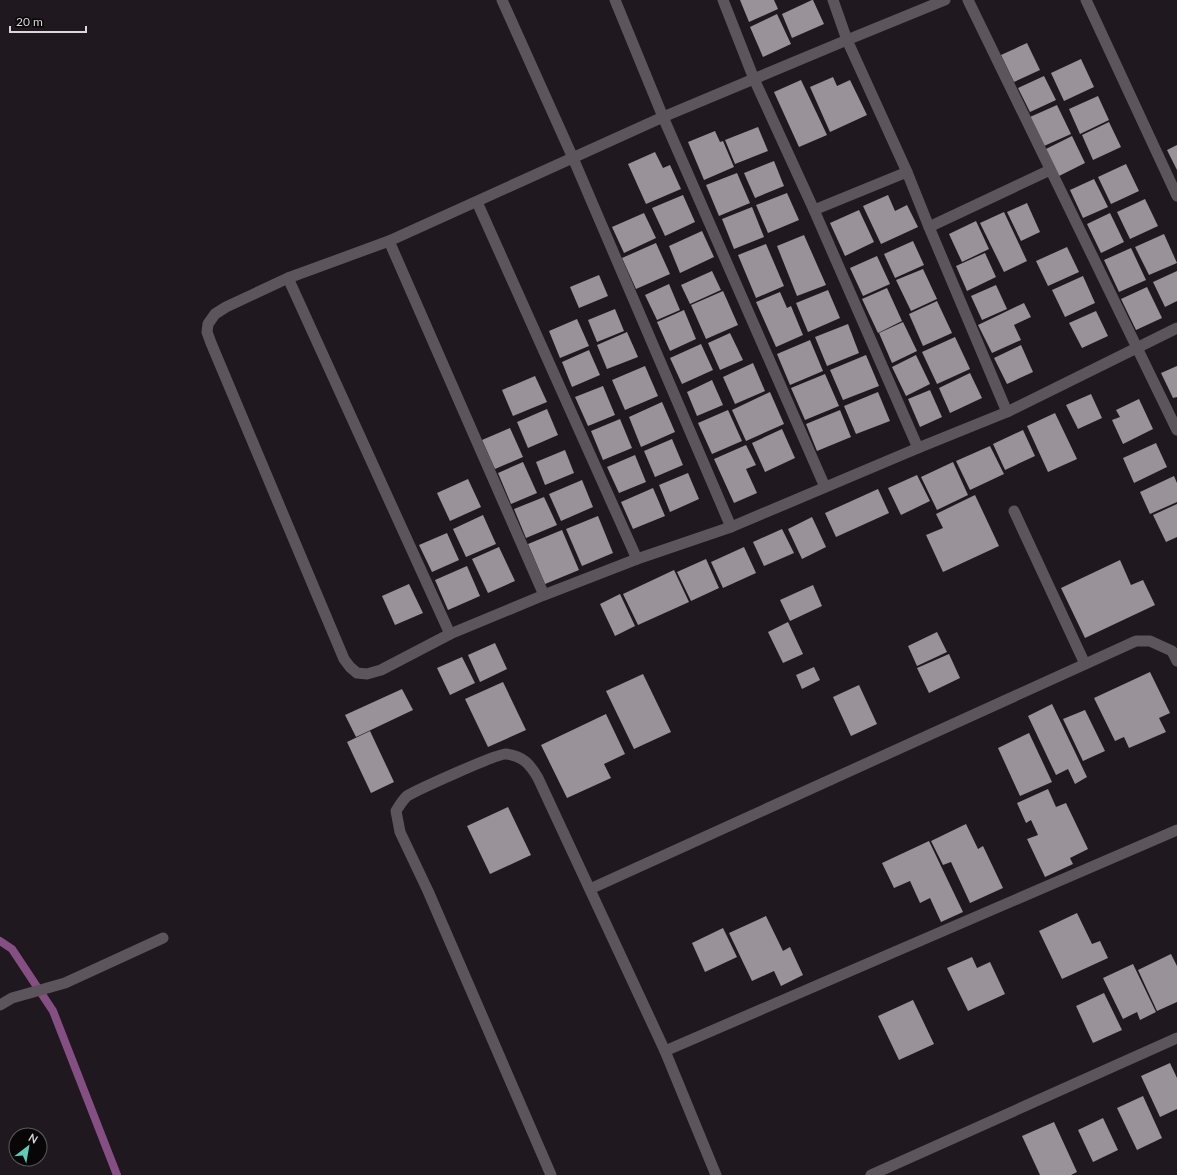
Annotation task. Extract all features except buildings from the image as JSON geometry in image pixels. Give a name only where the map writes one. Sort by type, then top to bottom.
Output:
[{"type":"street","points":[[502,0],[573,158],[731,527]]},
{"type":"street","points":[[615,0],[663,117],[826,487]]},
{"type":"street","points":[[723,0],[754,79],[814,210],[918,448]]},
{"type":"street","points":[[832,0],[848,40],[907,172],[928,227],[1007,412]]},
{"type":"street","points":[[945,0],[663,117],[389,241],[288,278],[220,310],[215,314],[208,324],[207,332],[344,658],[350,667],[357,673],[367,674],[381,670],[450,634],[544,595],[637,559],[731,527],[1007,412],[1177,328]]},
{"type":"street","points":[[968,0],[1177,430]]},
{"type":"street","points":[[1086,0],[1177,196]]},
{"type":"street","points":[[928,227],[1050,170]]},
{"type":"street","points":[[814,210],[907,172]]},
{"type":"street","points":[[478,202],[637,559]]},
{"type":"street","points":[[389,241],[544,595]]},
{"type":"street","points":[[288,278],[450,634]]},
{"type":"street","points":[[1014,511],[1085,664]]},
{"type":"street","points":[[590,889],[1136,641],[1150,641],[1172,651],[1177,661]]},
{"type":"street","points":[[550,1175],[428,891],[400,832],[396,810],[405,798],[419,789],[503,753],[518,756],[531,766],[538,778],[665,1051],[716,1175]]},
{"type":"street","points":[[665,1051],[1177,830]]},
{"type":"street","points":[[0,1004],[12,998],[65,983],[163,938]]},
{"type":"street","points":[[871,1175],[1177,1038]]},
{"type":"waterway","points":[[0,941],[12,949],[53,1011],[117,1175]]}]
